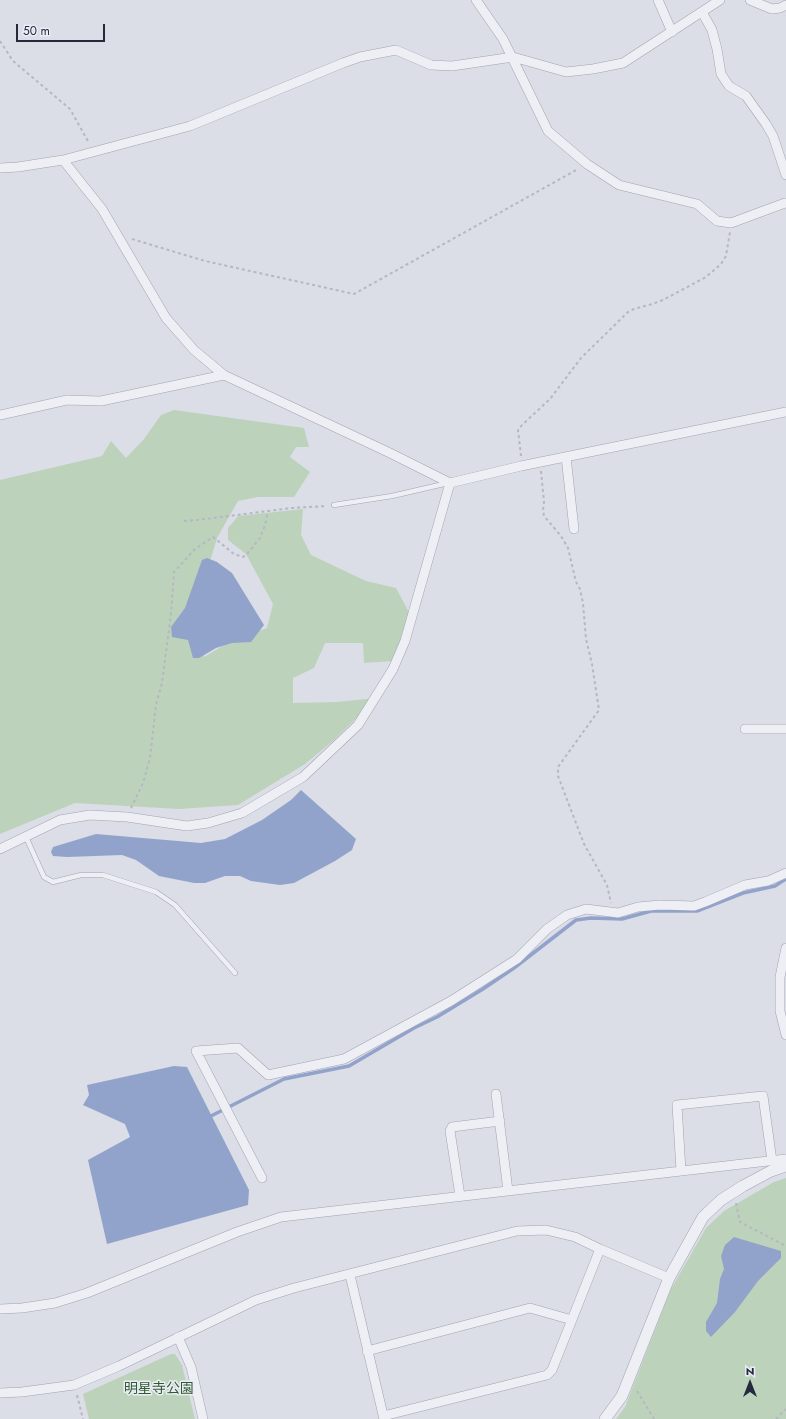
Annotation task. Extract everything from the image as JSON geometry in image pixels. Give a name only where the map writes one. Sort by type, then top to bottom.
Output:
[{"type":"street","points":[[476,0],[503,39],[513,57],[529,94],[548,131],[587,164],[619,185],[698,204],[717,221],[731,223],[785,203],[786,204]]},
{"type":"street","points":[[658,0],[672,32]]},
{"type":"street","points":[[0,168],[18,167],[63,160],[190,126],[343,62],[396,50],[431,65],[452,66],[513,57],[566,72],[593,69],[623,63],[720,0]]},
{"type":"street","points":[[750,0],[772,9],[780,8],[786,5]]},
{"type":"street","points":[[702,12],[712,30],[721,74],[729,86],[746,96],[766,124],[773,136],[786,175]]},
{"type":"street","points":[[63,160],[102,209],[166,318],[194,350],[224,375],[371,443],[450,483],[539,462],[786,412]]},
{"type":"street","points":[[0,415],[67,400],[101,401],[224,375]]},
{"type":"street","points":[[566,457],[574,529]]},
{"type":"street","points":[[0,849],[60,820],[90,815],[127,817],[187,826],[208,823],[242,813],[303,777],[358,725],[393,669],[405,640],[450,483]]},
{"type":"street","points":[[745,729],[786,729]]},
{"type":"street","points":[[262,1178],[196,1051],[238,1048],[268,1075],[344,1059],[451,1000],[517,960],[547,929],[567,915],[586,909],[618,913],[638,907],[660,905],[694,906],[745,885],[786,874]]},
{"type":"street","points":[[786,948],[780,977],[780,1011],[786,1035]]},
{"type":"street","points":[[496,1094],[508,1191]]},
{"type":"street","points":[[681,1171],[677,1105],[763,1096],[772,1161]]},
{"type":"street","points":[[460,1196],[450,1131],[452,1127],[500,1120]]},
{"type":"street","points":[[0,1309],[22,1308],[55,1303],[87,1293],[237,1232],[281,1217],[786,1159]]},
{"type":"street","points":[[605,1419],[622,1396],[669,1278],[703,1216],[721,1200],[734,1192],[772,1171],[786,1166]]},
{"type":"street","points":[[0,1393],[22,1392],[74,1385],[119,1366],[256,1300],[294,1288],[350,1275],[517,1231],[546,1230],[575,1237],[669,1278]]},
{"type":"street","points":[[350,1275],[384,1418],[547,1375],[552,1370],[600,1249]]},
{"type":"street","points":[[368,1351],[530,1308],[572,1320]]},
{"type":"street","points":[[178,1337],[191,1368],[203,1419]]},
{"type":"lane","points":[[334,505],[392,496],[450,483]]},
{"type":"lane","points":[[26,837],[44,877],[53,882],[81,875],[103,875],[156,892],[175,904],[235,973]]},
{"type":"path","points":[[0,41],[13,61],[70,109],[94,152]]},
{"type":"path","points":[[117,235],[205,261],[354,294],[587,164]]},
{"type":"path","points":[[521,466],[522,461],[518,430],[522,424],[550,399],[581,358],[628,312],[652,304],[685,288],[706,277],[721,264],[726,256],[731,223]]},
{"type":"path","points":[[539,462],[544,502],[542,510],[544,516],[561,536],[568,548],[576,582],[580,589],[583,603],[586,639],[592,664],[599,710],[558,767],[558,776],[584,844],[607,885],[611,900],[612,912]]},
{"type":"path","points":[[184,520],[334,505]]},
{"type":"path","points":[[127,817],[143,783],[150,758],[156,705],[162,683],[171,614],[174,572],[195,549],[213,537],[234,554],[243,557],[260,538],[268,511]]},
{"type":"path","points":[[734,1192],[740,1222],[786,1246]]},
{"type":"path","points":[[630,1378],[654,1419]]},
{"type":"path","points":[[77,1394],[83,1419]]},
{"type":"path","points":[[776,1419],[786,1409]]},
{"type":"green space","points":[[174,410],[304,428],[309,447],[296,447],[290,457],[310,472],[294,497],[258,497],[238,501],[217,538],[211,558],[191,606],[202,633],[204,657],[231,641],[267,628],[273,604],[246,554],[228,540],[228,528],[238,516],[303,509],[301,535],[311,555],[366,581],[396,588],[411,616],[393,661],[364,663],[363,643],[325,643],[314,668],[293,678],[293,703],[337,702],[377,698],[334,740],[305,764],[238,805],[179,809],[75,803],[0,834],[0,480],[102,456],[111,441],[126,458],[144,439],[161,415]]},
{"type":"green space","points":[[786,1178],[786,1419],[616,1419],[625,1407],[671,1289],[706,1228],[724,1211],[774,1182]]},
{"type":"green space","name":"明星寺公園","points":[[171,1354],[175,1354],[182,1365],[195,1419],[89,1419],[83,1394]]},
{"type":"water","points":[[207,558],[217,562],[232,573],[264,625],[251,642],[232,643],[216,648],[199,658],[193,658],[188,640],[172,637],[171,627],[185,608],[202,560]]},
{"type":"water","points":[[301,790],[356,839],[352,850],[294,883],[280,885],[251,881],[240,876],[225,876],[205,883],[194,883],[159,876],[136,860],[122,855],[67,857],[53,856],[51,852],[53,847],[96,834],[201,843],[225,839],[262,820],[291,800]]},
{"type":"water","points":[[174,1066],[187,1067],[249,1190],[248,1205],[107,1244],[88,1160],[130,1137],[125,1124],[83,1105],[89,1095],[87,1085]]},
{"type":"water","points":[[734,1237],[781,1251],[781,1258],[758,1281],[735,1312],[711,1337],[706,1331],[706,1322],[717,1303],[720,1279],[724,1269],[721,1256],[725,1245]]},
{"type":"waterway","points":[[211,1116],[284,1079],[349,1066],[414,1028],[437,1017],[483,989],[514,968],[576,920],[591,918],[622,919],[651,911],[697,911],[743,893],[775,886],[786,879]]}]
